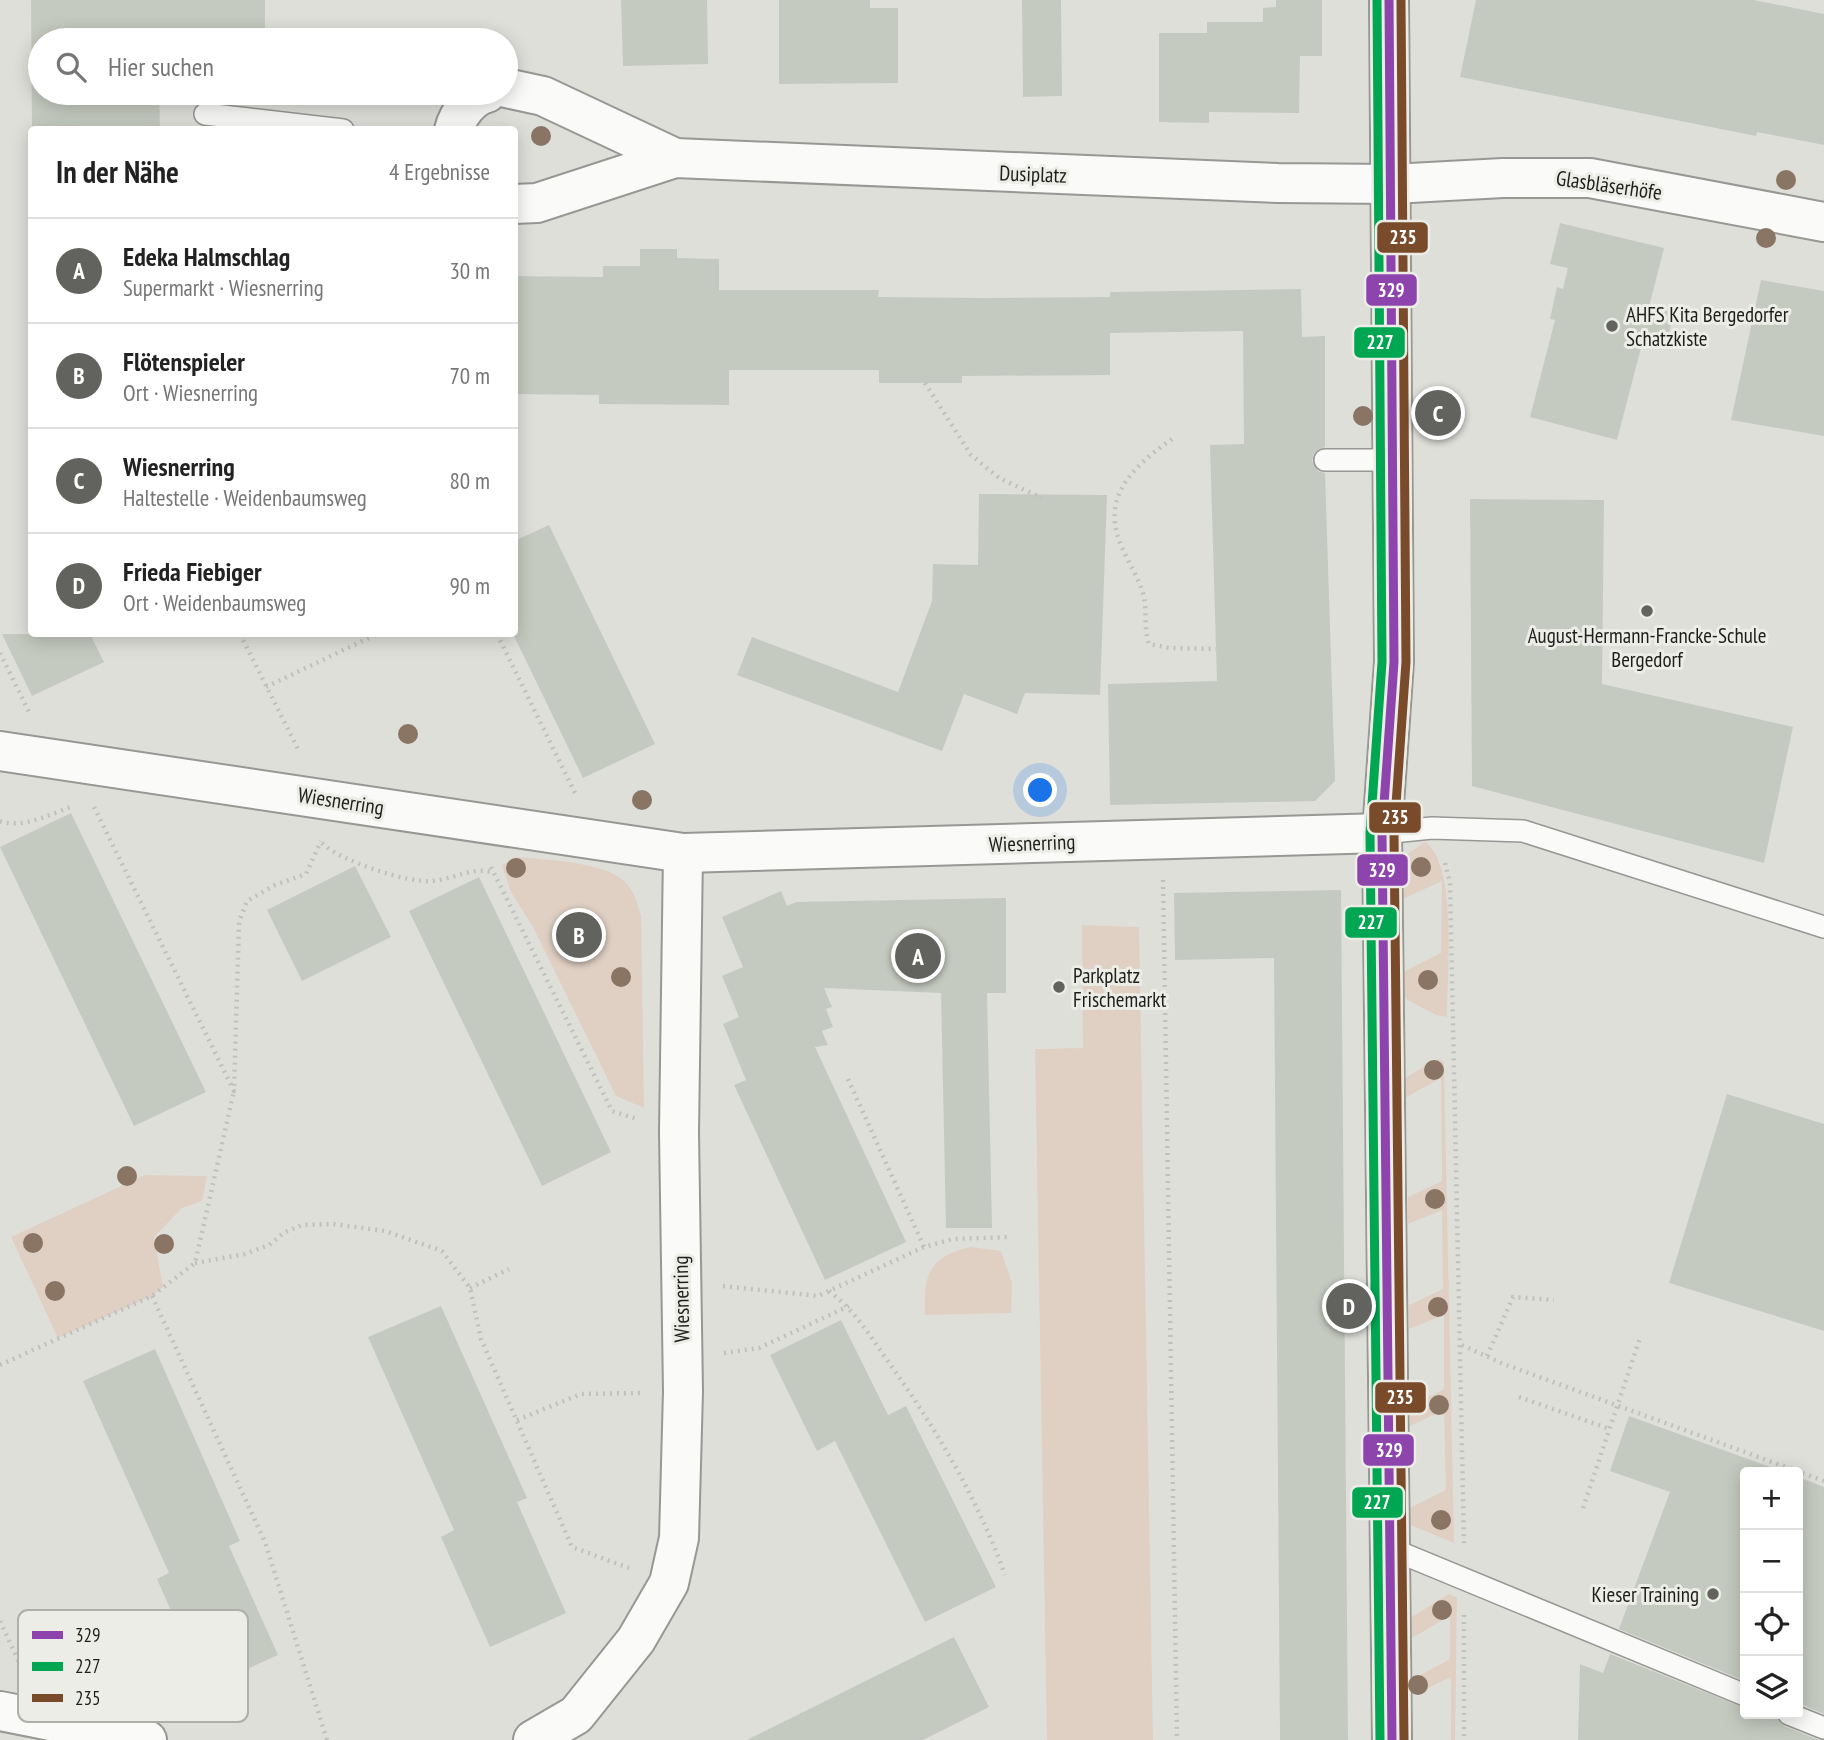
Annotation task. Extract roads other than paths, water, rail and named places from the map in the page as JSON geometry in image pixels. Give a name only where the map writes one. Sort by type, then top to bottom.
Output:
[{"type":"street","points":[[1389,0],[1394,662],[1382,833],[1392,1740]]},
{"type":"street","name":"Dusiplatz","points":[[518,91],[543,96],[675,158]]},
{"type":"street","points":[[455,126],[458,116],[470,105]]},
{"type":"street","name":"Dusiplatz","points":[[518,204],[537,202],[675,158],[1115,177],[1392,184]]},
{"type":"street","name":"Glasbläserhöfe","points":[[1392,184],[1515,178],[1590,178],[1824,222]]},
{"type":"street","name":"Wiesnerring","points":[[0,751],[683,853],[1382,833]]},
{"type":"street","name":"Wiesnerring","points":[[533,1740],[585,1727],[669,1583],[679,1538],[682,1375],[679,1132],[683,853]]},
{"type":"street","points":[[0,1711],[18,1715]]},
{"type":"street","points":[[56,1722],[147,1740]]},
{"type":"lane","points":[[205,114],[308,126]]},
{"type":"lane","points":[[1325,460],[1393,460]]},
{"type":"lane","points":[[1382,833],[1432,828],[1523,831],[1824,927]]},
{"type":"lane","points":[[1389,1548],[1740,1693]]},
{"type":"lane","points":[[1802,1719],[1824,1728]]},
{"type":"place","name":"AHFS Kita Bergedorfer Schatzkiste","points":[[1612,326]]},
{"type":"place","name":"Wiesnerring","points":[[1438,413]]},
{"type":"place","name":"August-Hermann-Francke-Schule Bergedorf","points":[[1647,611]]},
{"type":"place","name":"Flötenspieler","points":[[579,935]]},
{"type":"place","name":"Edeka Halmschlag","points":[[918,956]]},
{"type":"place","name":"Parkplatz Frischemarkt","points":[[1059,987]]},
{"type":"place","name":"Frieda Fiebiger","points":[[1349,1306]]},
{"type":"place","name":"Kieser Training","points":[[1713,1594]]}]
